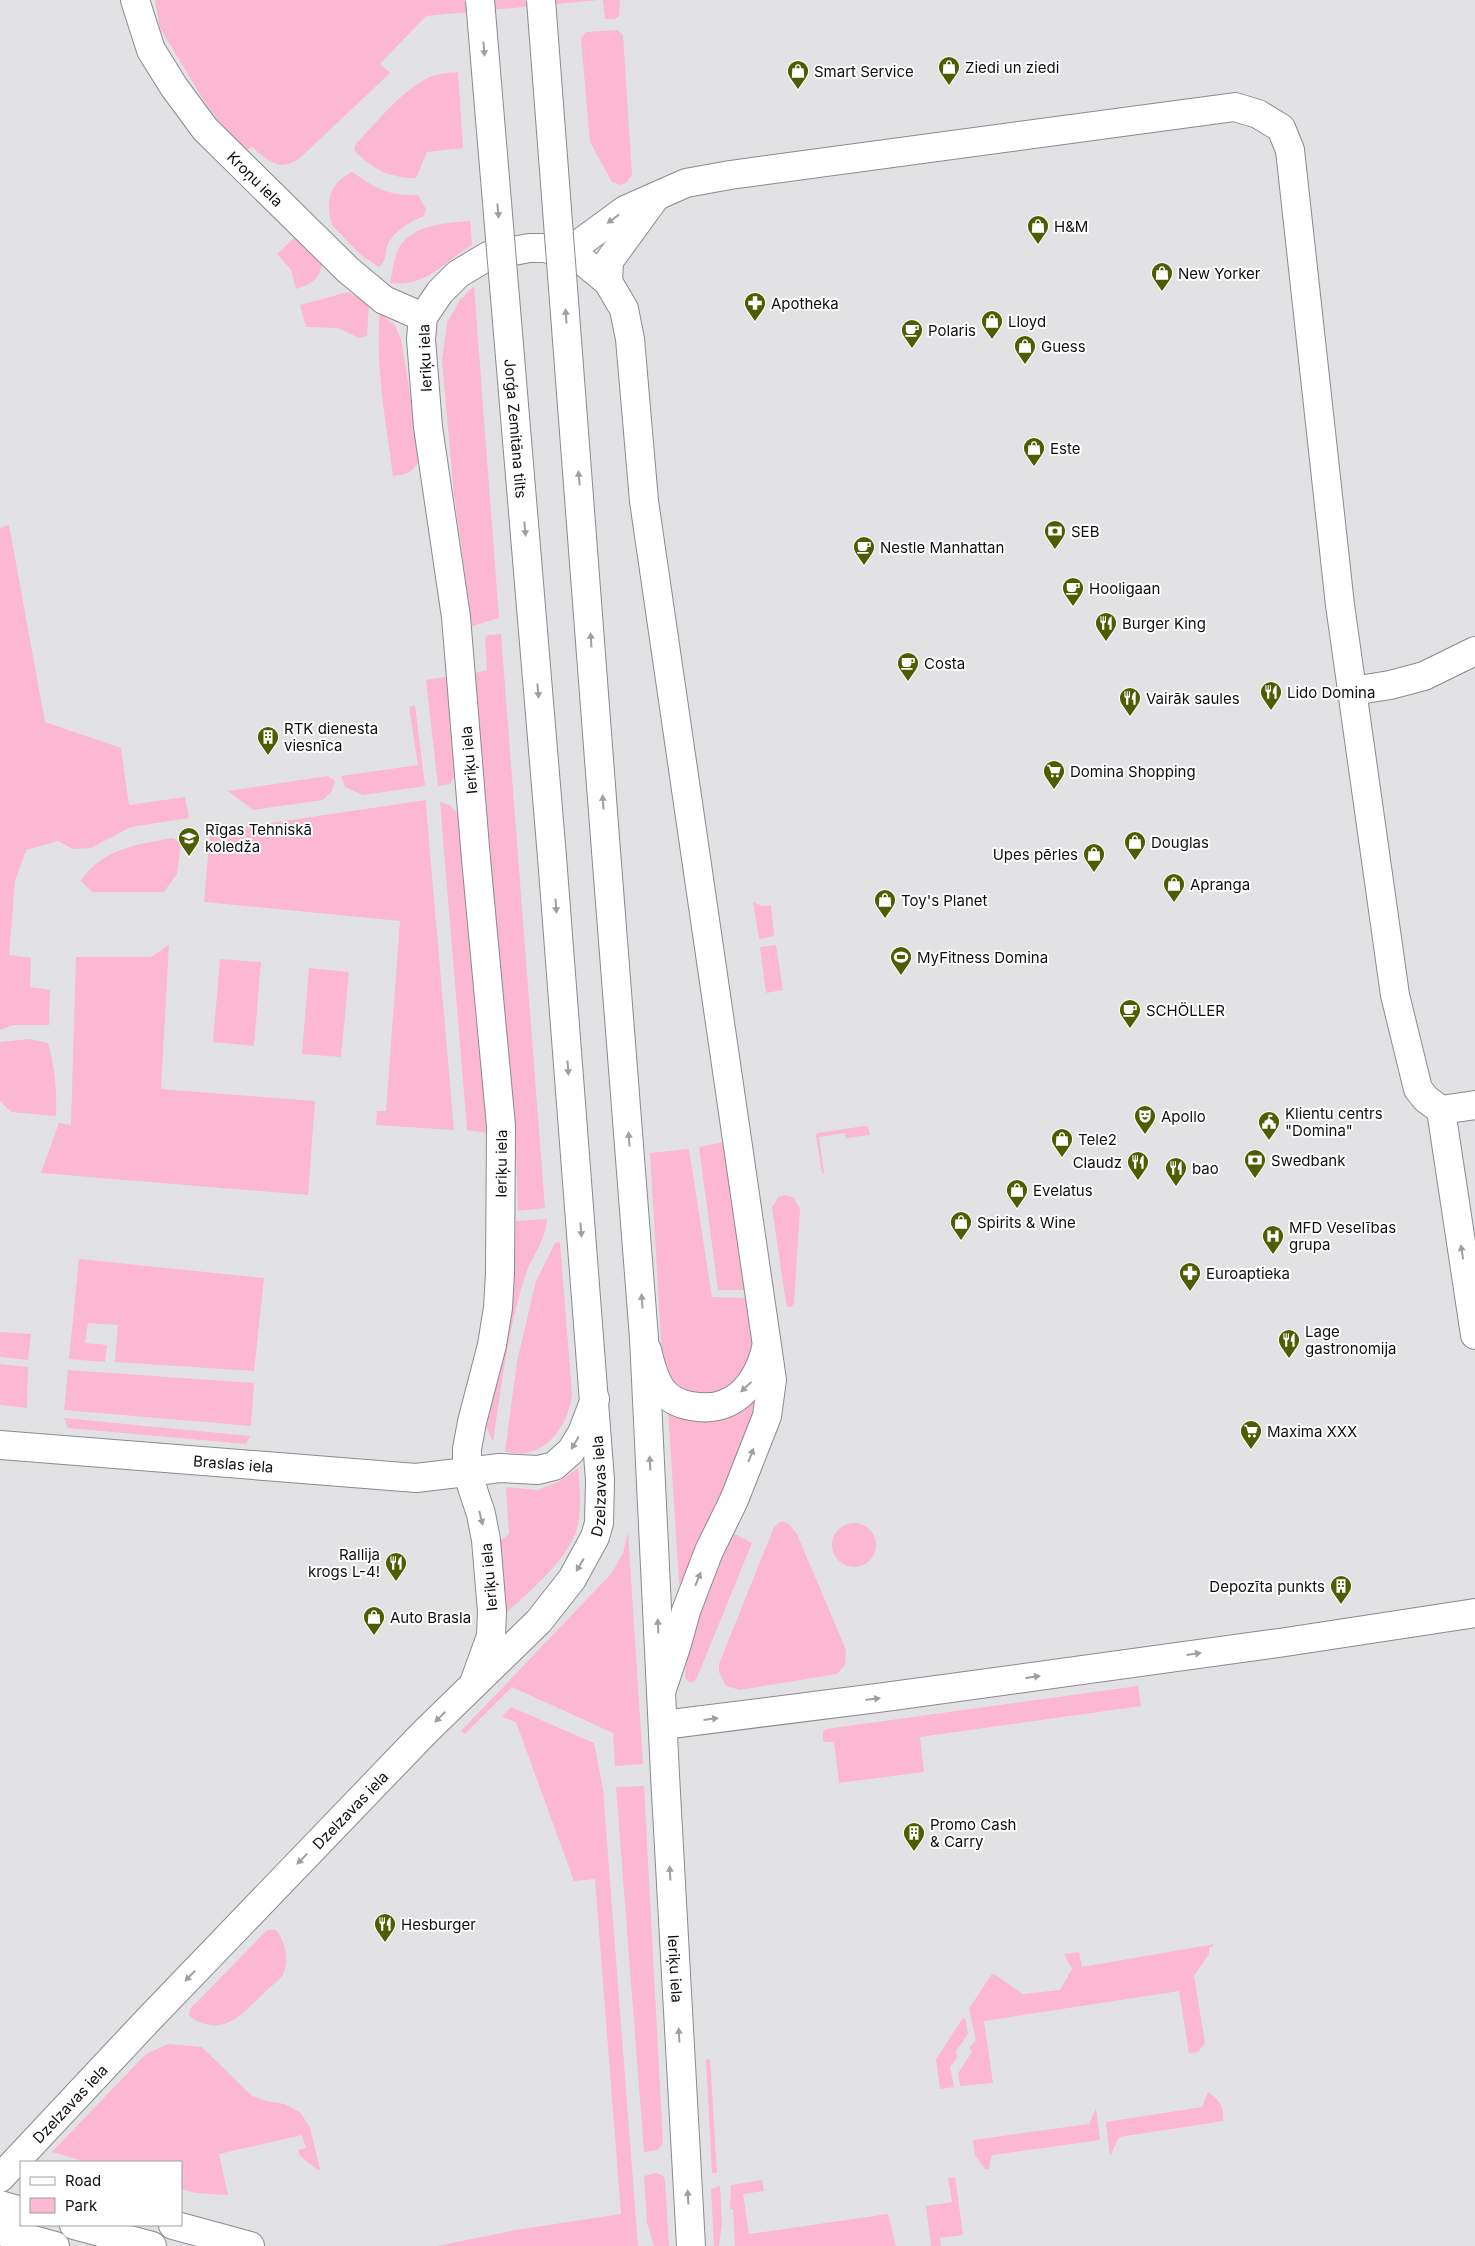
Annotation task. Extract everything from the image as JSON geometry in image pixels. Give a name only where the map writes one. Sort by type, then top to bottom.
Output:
[{"type":"street","name":"Kroņu iela","points":[[135,0],[151,50],[174,87],[205,129],[348,270],[384,300],[423,317]]},
{"type":"street","name":"Jorģa Zemitāna tilts","points":[[480,0],[552,857],[595,1399]]},
{"type":"street","name":"Ieriķu iela","points":[[541,0],[644,1338],[691,2246]]},
{"type":"street","points":[[565,254],[625,210],[686,183],[730,175],[1235,108],[1258,114],[1281,128],[1290,150],[1339,596],[1395,995],[1418,1089],[1426,1099],[1441,1110],[1475,1105]]},
{"type":"street","points":[[608,282],[609,261],[656,196]]},
{"type":"street","name":"Ieriķu iela","points":[[474,1683],[491,1636],[492,1610],[486,1540],[481,1514],[467,1472],[467,1449],[492,1345],[498,1308],[501,1245],[500,1126],[456,617],[428,427],[421,339],[423,317],[440,292],[458,274],[488,256],[529,248],[545,248],[584,262],[608,282],[624,309],[630,339],[645,511],[772,1380],[767,1416],[734,1500],[709,1551],[686,1610],[678,1644],[661,1692]]},
{"type":"street","points":[[1353,691],[1390,685],[1424,676],[1475,651]]},
{"type":"street","points":[[1441,1110],[1475,1335]]},
{"type":"street","name":"Ieriķu iela","points":[[644,1338],[651,1365],[661,1389],[677,1404],[703,1408],[729,1404],[753,1381],[762,1366],[768,1345]]},
{"type":"street","name":"Braslas iela","points":[[0,1445],[416,1478],[500,1468],[538,1470],[554,1466],[571,1451],[582,1433],[595,1399]]},
{"type":"street","name":"Dzelzavas iela","points":[[20,2161],[148,2020],[474,1683],[539,1621],[572,1579],[595,1537],[599,1523],[600,1506],[595,1399]]},
{"type":"street","points":[[663,1725],[895,1696],[1269,1644],[1475,1613]]},
{"type":"street","name":"Dzelzavas iela","points":[[6,2177],[20,2162]]},
{"type":"street","points":[[0,2205],[20,2211]]},
{"type":"street","points":[[78,2226],[152,2246]]},
{"type":"street","points":[[177,2226],[250,2246]]},
{"type":"street","points":[[0,2232],[55,2246]]},
{"type":"green space","points":[[155,0],[599,0],[426,16],[380,64],[390,73],[300,158],[281,165],[269,161],[252,147],[242,152],[206,104],[160,28]]},
{"type":"green space","points":[[603,0],[620,0],[619,16],[615,19],[605,19]]},
{"type":"green space","points":[[617,30],[623,35],[632,175],[626,183],[621,185],[612,182],[590,142],[581,39],[586,32]]},
{"type":"green space","points":[[458,72],[463,148],[427,152],[416,178],[406,178],[382,171],[367,162],[354,150],[356,144],[379,119],[415,85],[432,76]]},
{"type":"green space","points":[[352,172],[382,190],[398,194],[418,195],[426,209],[424,216],[414,220],[392,237],[384,261],[379,267],[361,255],[332,225],[329,209],[331,194],[338,182]]},
{"type":"green space","points":[[470,221],[472,245],[424,277],[403,283],[390,283],[394,261],[400,246],[410,236],[425,228]]},
{"type":"green space","points":[[296,236],[322,264],[321,270],[314,281],[296,289],[291,270],[277,254]]},
{"type":"green space","points":[[474,286],[499,618],[472,626],[454,494],[442,361],[447,323],[460,300]]},
{"type":"green space","points":[[348,292],[369,304],[367,336],[359,338],[338,328],[306,327],[300,305]]},
{"type":"green space","points":[[380,312],[395,326],[401,339],[420,455],[411,471],[393,476],[380,374]]},
{"type":"green space","points":[[9,525],[45,722],[121,748],[129,805],[185,797],[189,818],[131,827],[91,848],[73,849],[58,841],[26,850],[15,881],[9,955],[31,958],[30,987],[50,990],[49,1025],[13,1025],[0,1030],[0,528]]},
{"type":"green space","points":[[501,634],[545,1208],[518,1211],[516,1151],[475,673],[487,670],[485,639],[488,635]]},
{"type":"green space","points":[[450,676],[457,773],[450,784],[438,786],[426,680]]},
{"type":"green space","points":[[415,705],[425,786],[363,795],[345,787],[341,776],[418,765],[409,707]]},
{"type":"green space","points":[[328,776],[335,781],[332,791],[323,800],[253,810],[228,791]]},
{"type":"green space","points":[[426,800],[454,1130],[376,1125],[377,1111],[386,1111],[400,921],[204,902],[210,832]]},
{"type":"green space","points":[[440,802],[448,804],[461,822],[487,1133],[467,1130]]},
{"type":"green space","points":[[173,838],[181,843],[177,874],[164,892],[92,892],[81,881],[89,870],[110,855],[134,846]]},
{"type":"green space","points":[[753,902],[762,906],[771,905],[774,936],[759,939]]},
{"type":"green space","points":[[169,945],[161,1089],[315,1101],[308,1195],[41,1173],[59,1123],[71,1125],[76,957],[151,957]]},
{"type":"green space","points":[[776,945],[783,990],[766,993],[760,947]]},
{"type":"green space","points":[[220,959],[261,962],[254,1046],[213,1042]]},
{"type":"green space","points":[[309,968],[349,972],[341,1057],[302,1054]]},
{"type":"green space","points":[[30,1039],[48,1043],[55,1079],[56,1116],[11,1112],[0,1101],[0,1042]]},
{"type":"green space","points":[[868,1127],[870,1135],[846,1138],[845,1133],[819,1137],[824,1174],[822,1172],[817,1133]]},
{"type":"green space","points":[[724,1142],[744,1290],[718,1290],[699,1147]]},
{"type":"green space","points":[[689,1149],[712,1297],[746,1298],[752,1348],[745,1370],[727,1390],[697,1396],[687,1392],[663,1373],[650,1153]]},
{"type":"green space","points":[[785,1195],[793,1197],[800,1209],[794,1304],[791,1307],[788,1307],[786,1303],[772,1208],[778,1197]]},
{"type":"green space","points":[[547,1219],[544,1234],[528,1268],[519,1296],[506,1358],[493,1442],[487,1429],[488,1409],[508,1338],[513,1297],[516,1221]]},
{"type":"green space","points":[[560,1242],[572,1394],[571,1403],[558,1431],[543,1446],[535,1451],[525,1453],[505,1452],[517,1361],[536,1281],[555,1243]]},
{"type":"green space","points":[[79,1259],[264,1278],[254,1371],[115,1362],[118,1325],[88,1323],[85,1343],[107,1345],[105,1362],[69,1359]]},
{"type":"green space","points":[[0,1332],[31,1334],[28,1360],[0,1357]]},
{"type":"green space","points":[[0,1364],[28,1367],[27,1408],[0,1405]]},
{"type":"green space","points":[[68,1370],[254,1383],[251,1426],[64,1410]]},
{"type":"green space","points":[[756,1398],[759,1404],[682,1585],[679,1583],[668,1410]]},
{"type":"green space","points":[[64,1418],[250,1436],[246,1444],[68,1428]]},
{"type":"green space","points":[[578,1468],[580,1511],[574,1537],[548,1573],[506,1613],[499,1542],[509,1534],[506,1487],[538,1490],[558,1482]]},
{"type":"green space","points":[[781,1521],[789,1524],[797,1534],[846,1650],[845,1665],[837,1674],[740,1690],[726,1686],[719,1672],[719,1664],[774,1527]]},
{"type":"green space","points":[[858,1523],[870,1529],[875,1536],[875,1554],[870,1561],[863,1566],[850,1567],[842,1564],[835,1557],[832,1541],[835,1533],[842,1526]]},
{"type":"green space","points":[[628,1532],[643,1764],[615,1766],[613,1733],[512,1687],[465,1734],[461,1731],[611,1574],[623,1553]]},
{"type":"green space","points":[[731,1532],[752,1543],[696,1680],[690,1683],[685,1678],[688,1639]]},
{"type":"green space","points":[[1138,1686],[1141,1706],[920,1737],[924,1772],[839,1783],[834,1742],[823,1742],[823,1732],[826,1729]]},
{"type":"green space","points":[[511,1707],[594,1743],[603,1789],[638,2246],[437,2246],[516,2230],[621,2214],[595,1879],[574,1881],[516,1722],[502,1717]]},
{"type":"green space","points":[[644,1786],[663,2143],[658,2150],[644,2152],[616,1787]]},
{"type":"green space","points":[[267,1930],[276,1930],[286,1951],[285,1969],[279,1979],[244,2013],[229,2022],[221,2025],[212,2025],[192,2018],[189,2015],[190,2009]]},
{"type":"green space","points":[[1215,1944],[1209,1948],[1209,1954],[1194,1976],[1205,2043],[1198,2052],[1189,2053],[1179,1991],[984,2021],[993,2083],[960,2086],[958,2073],[972,2052],[970,2047],[976,2040],[969,2009],[991,1975],[994,1974],[1023,1994],[1060,1990],[1072,1969],[1064,1954],[1079,1952],[1082,1967]]},
{"type":"green space","points":[[963,2018],[966,2020],[968,2034],[956,2051],[957,2058],[950,2067],[954,2087],[940,2089],[936,2059]]},
{"type":"green space","points":[[168,2044],[202,2047],[252,2096],[284,2104],[301,2113],[310,2128],[320,2169],[318,2170],[300,2156],[298,2150],[306,2148],[302,2135],[219,2154],[228,2195],[196,2193],[182,2189],[182,2161],[84,2161],[52,2152],[146,2054]]},
{"type":"green space","points":[[706,2059],[710,2060],[717,2173],[712,2173]]},
{"type":"green space","points":[[1208,2092],[1220,2104],[1223,2112],[1223,2121],[1119,2137],[1110,2156],[1106,2122],[1202,2107]]},
{"type":"green space","points":[[1096,2108],[1100,2140],[992,2155],[989,2169],[985,2169],[975,2155],[973,2140],[1089,2124]]},
{"type":"green space","points":[[657,2173],[663,2176],[665,2180],[669,2246],[654,2246],[647,2223],[644,2176]]},
{"type":"green space","points":[[955,2177],[963,2235],[940,2238],[941,2246],[931,2246],[926,2206],[952,2202],[948,2178]]},
{"type":"green space","points":[[762,2180],[764,2191],[743,2194],[749,2234],[888,2214],[896,2246],[735,2246],[733,2209],[730,2209],[731,2185]]},
{"type":"green space","points":[[720,2186],[722,2224],[719,2246],[714,2246],[711,2189]]},
{"type":"place","name":"Ziedi un ziedi","points":[[949,86]]},
{"type":"place","name":"Smart Service","points":[[798,90]]},
{"type":"place","name":"H&M","points":[[1038,245]]},
{"type":"place","name":"New Yorker","points":[[1162,292]]},
{"type":"place","name":"Apotheka","points":[[755,322]]},
{"type":"place","name":"Lloyd","points":[[992,340]]},
{"type":"place","name":"Polaris","points":[[912,349]]},
{"type":"place","name":"Guess","points":[[1025,365]]},
{"type":"place","name":"Este","points":[[1034,467]]},
{"type":"place","name":"SEB","points":[[1055,550]]},
{"type":"place","name":"Nestle Manhattan","points":[[864,566]]},
{"type":"place","name":"Hooligaan","points":[[1073,607]]},
{"type":"place","name":"Burger King","points":[[1106,642]]},
{"type":"place","name":"Costa","points":[[908,682]]},
{"type":"place","name":"Lido Domina","points":[[1271,711]]},
{"type":"place","name":"Vairāk saules","points":[[1130,717]]},
{"type":"place","name":"RTK dienesta viesnīca","points":[[268,756]]},
{"type":"place","name":"Domina Shopping","points":[[1054,790]]},
{"type":"place","name":"Rīgas Tehniskā koledža","points":[[189,857]]},
{"type":"place","name":"Douglas","points":[[1135,861]]},
{"type":"place","name":"Upes pērles","points":[[1094,873]]},
{"type":"place","name":"Apranga","points":[[1174,903]]},
{"type":"place","name":"Toy's Planet","points":[[885,919]]},
{"type":"place","name":"MyFitness Domina","points":[[901,976]]},
{"type":"place","name":"SCHÖLLER","points":[[1130,1029]]},
{"type":"place","name":"Apollo","points":[[1145,1135]]},
{"type":"place","name":"Klientu centrs \"Domina\"","points":[[1269,1141]]},
{"type":"place","name":"Tele2","points":[[1062,1158]]},
{"type":"place","name":"Swedbank","points":[[1255,1179]]},
{"type":"place","name":"Claudz","points":[[1138,1181]]},
{"type":"place","name":"bao","points":[[1176,1187]]},
{"type":"place","name":"Evelatus","points":[[1017,1209]]},
{"type":"place","name":"Spirits & Wine","points":[[961,1241]]},
{"type":"place","name":"MFD Veselības grupa","points":[[1273,1255]]},
{"type":"place","name":"Euroaptieka","points":[[1190,1292]]},
{"type":"place","name":"Lage gastronomija","points":[[1289,1359]]},
{"type":"place","name":"Maxima XXX","points":[[1251,1450]]},
{"type":"place","name":"Rallija krogs L-4!","points":[[396,1582]]},
{"type":"place","name":"Depozīta punkts","points":[[1341,1605]]},
{"type":"place","name":"Auto Brasla","points":[[374,1636]]},
{"type":"place","name":"Promo Cash & Carry","points":[[914,1852]]},
{"type":"place","name":"Hesburger","points":[[385,1943]]}]
